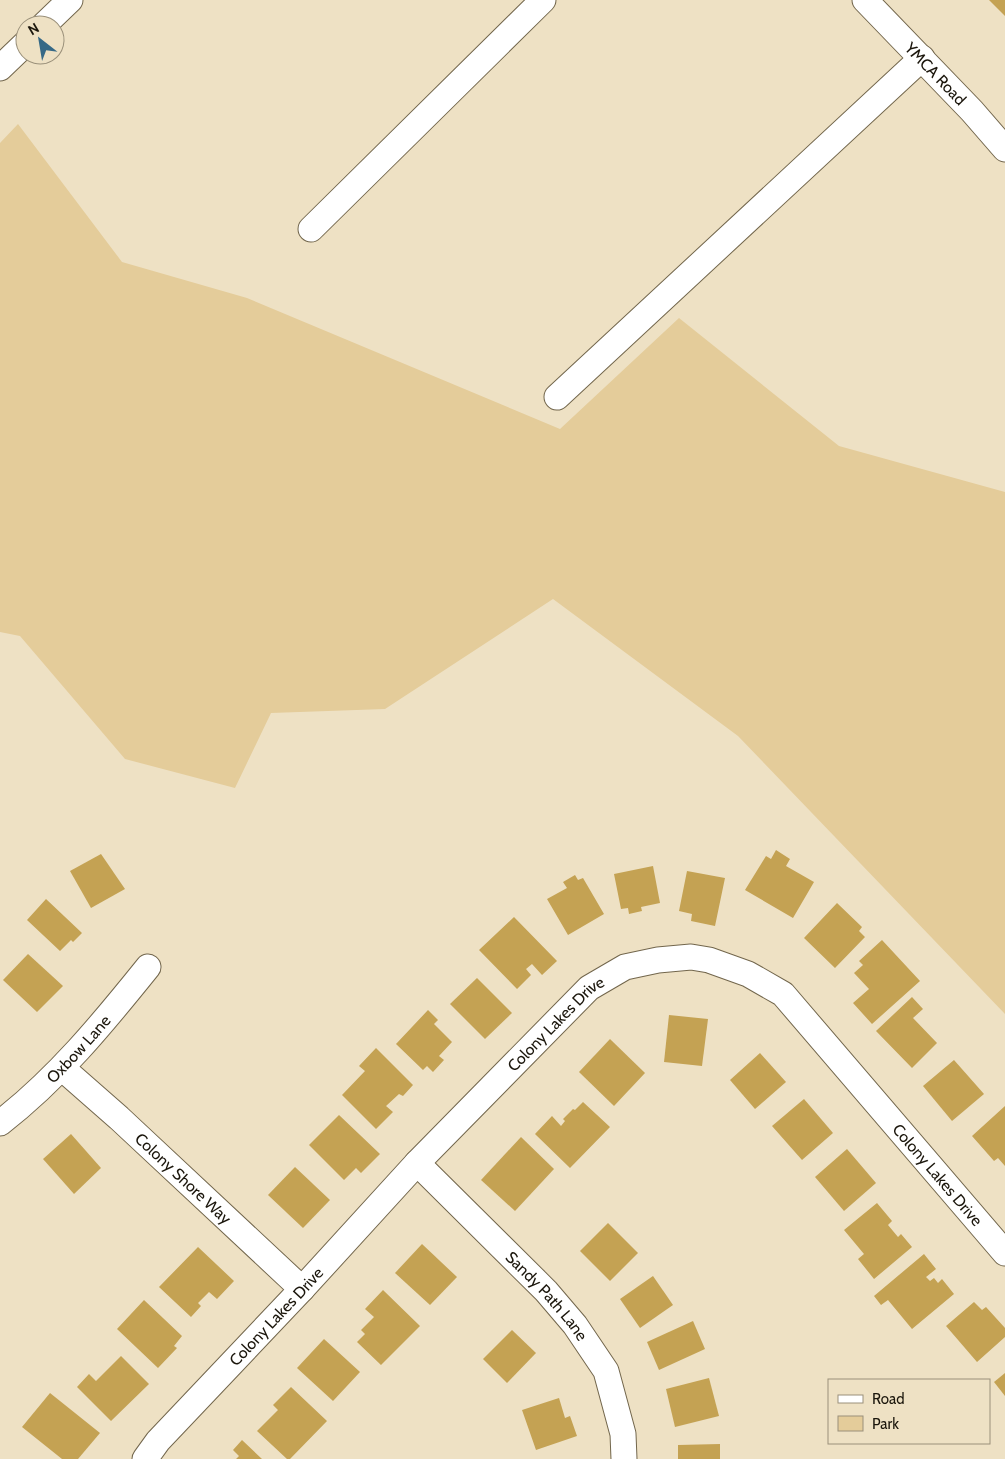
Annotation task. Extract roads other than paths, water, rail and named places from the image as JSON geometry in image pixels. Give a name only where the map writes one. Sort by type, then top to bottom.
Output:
[{"type":"street","points":[[54,15],[70,0]]},
{"type":"street","points":[[311,229],[543,0]]},
{"type":"street","name":"YMCA Road","points":[[865,0],[972,111],[1005,149]]},
{"type":"street","points":[[0,68],[15,54]]},
{"type":"street","points":[[557,397],[922,58]]},
{"type":"street","name":"Colony Lakes Drive","points":[[145,1459],[158,1442],[417,1163],[589,988],[626,967],[658,960],[691,957],[709,960],[748,974],[783,994],[1005,1253]]},
{"type":"street","name":"Oxbow Lane","points":[[0,1123],[24,1104],[62,1068],[148,967]]},
{"type":"street","name":"Colony Shore Way","points":[[62,1068],[119,1118],[302,1289]]},
{"type":"street","name":"Sandy Path Lane","points":[[417,1163],[546,1292],[575,1325],[606,1370],[623,1434],[624,1459]]}]
